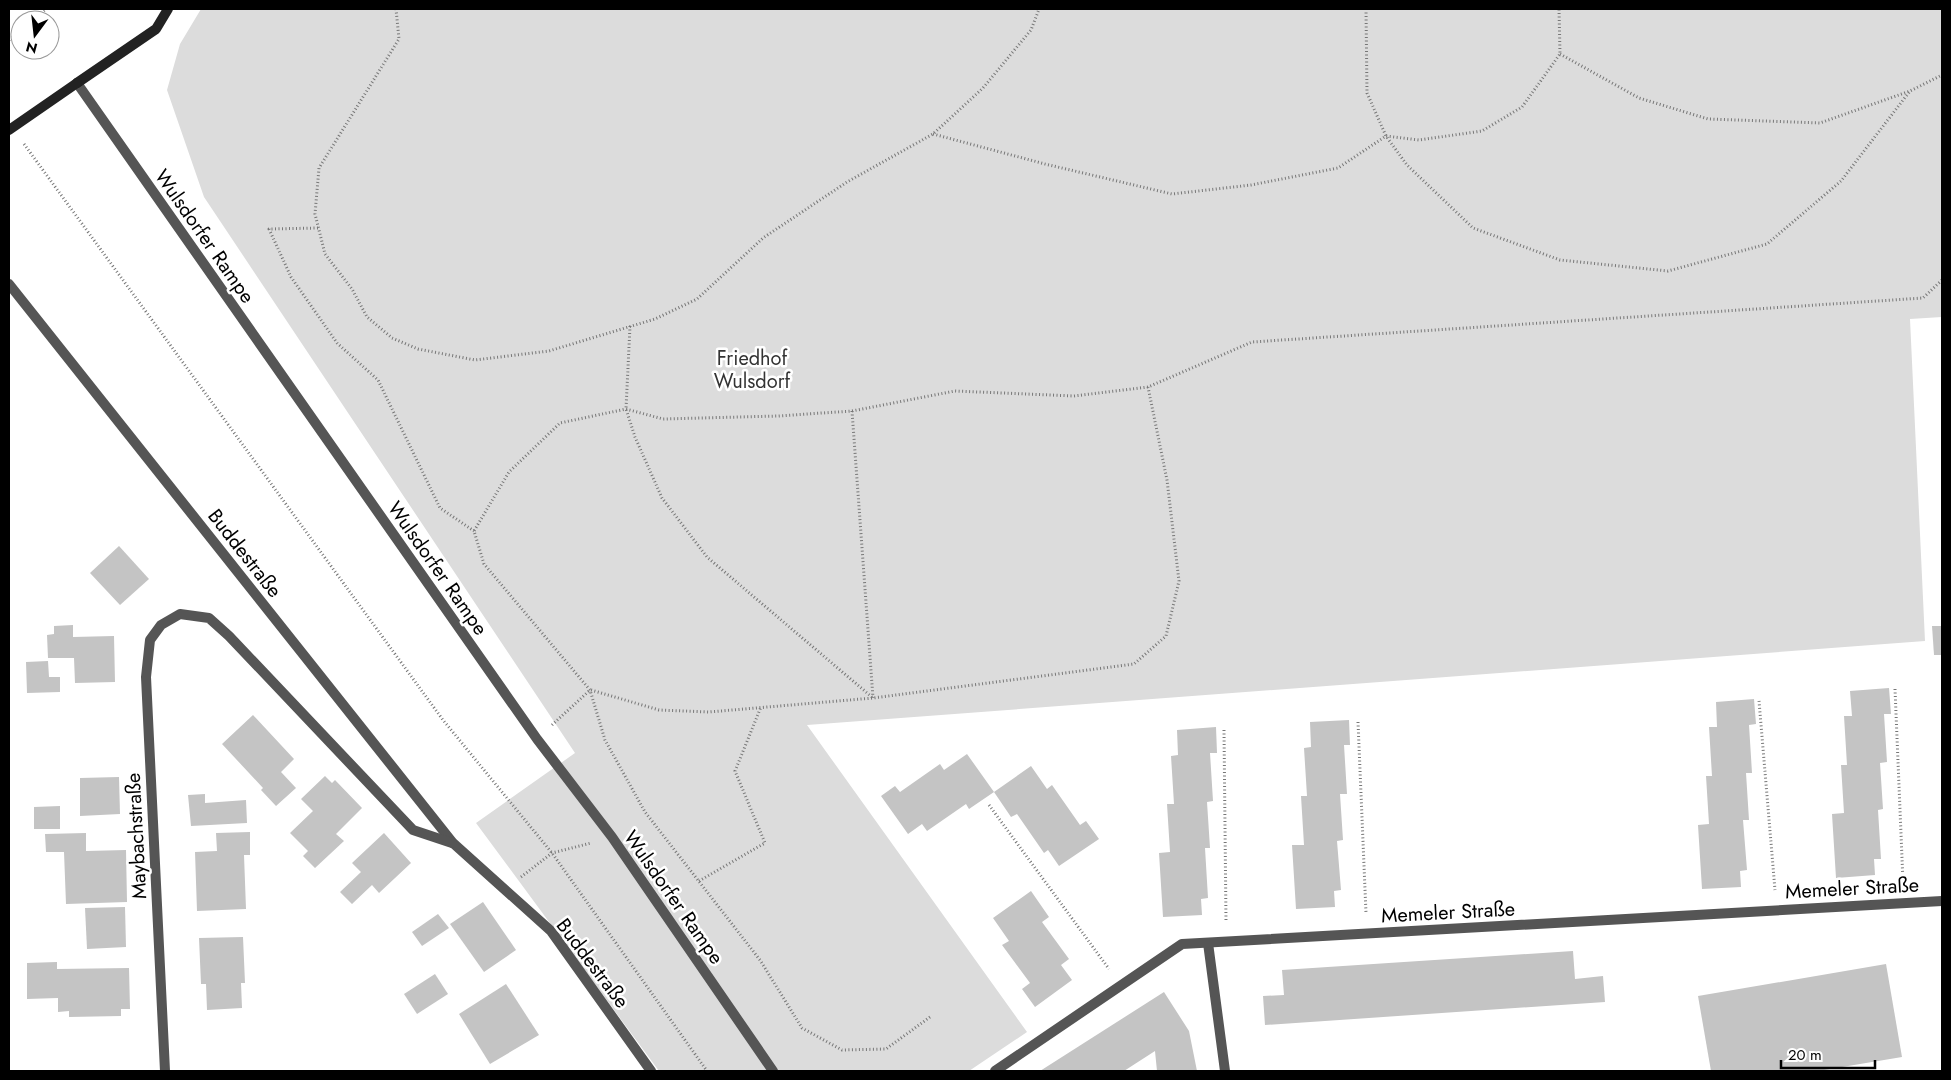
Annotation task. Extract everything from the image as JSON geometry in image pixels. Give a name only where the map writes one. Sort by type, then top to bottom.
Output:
[{"type":"street","points":[[9,130],[156,29],[168,9]]},
{"type":"street","name":"Wulsdorfer Rampe","points":[[76,83],[537,739],[612,838],[773,1071]]},
{"type":"street","name":"Buddestraße","points":[[9,284],[453,843],[551,931],[651,1071]]},
{"type":"street","name":"Buddestraße","points":[[180,614],[209,618],[236,643],[413,830],[453,843]]},
{"type":"street","name":"Maybachstraße","points":[[166,1071],[146,677],[150,640],[160,625],[180,614]]},
{"type":"street","name":"Memeler Straße","points":[[995,1071],[1182,944],[1942,901]]},
{"type":"street","points":[[1208,943],[1225,1071]]},
{"type":"path","points":[[396,9],[399,40],[319,168],[315,214],[318,228],[325,254],[352,289],[367,317],[392,338],[418,348],[475,360],[548,351],[655,319],[697,299],[763,238],[847,182],[933,134],[983,88],[1031,30],[1039,9]]},
{"type":"path","points":[[1366,9],[1367,93],[1386,136],[1407,166],[1473,228],[1560,260],[1668,271],[1767,244],[1841,181],[1910,91]]},
{"type":"path","points":[[933,134],[1045,164],[1172,194],[1251,185],[1338,168],[1386,136],[1419,140],[1482,131],[1522,107],[1560,54],[1559,9]]},
{"type":"path","points":[[1560,54],[1639,98],[1708,119],[1820,124],[1910,91],[1942,75]]},
{"type":"path","points":[[20,140],[443,720],[552,853],[707,1071]]},
{"type":"path","points":[[318,228],[269,229],[291,277],[337,343],[378,380],[440,508],[474,531],[484,564],[590,690],[605,740],[645,812],[760,960],[802,1028],[842,1050],[886,1049],[930,1017]]},
{"type":"path","points":[[474,531],[509,472],[560,424],[626,409],[663,418],[778,416],[852,410],[955,391],[1074,396],[1148,387],[1252,342],[1922,298],[1942,280]]},
{"type":"path","points":[[630,326],[626,409],[635,437],[662,498],[707,557],[873,698]]},
{"type":"path","points":[[590,690],[659,710],[709,712],[873,698],[1134,664],[1166,636],[1179,581],[1167,480],[1148,387]]},
{"type":"path","points":[[852,410],[873,698]]},
{"type":"path","points":[[1895,689],[1904,903]]},
{"type":"path","points":[[548,728],[590,690]]},
{"type":"path","points":[[1759,701],[1777,910]]},
{"type":"path","points":[[698,881],[765,843],[736,771],[761,707]]},
{"type":"path","points":[[1358,722],[1367,934]]},
{"type":"path","points":[[1224,730],[1226,942]]},
{"type":"path","points":[[989,805],[1121,986]]},
{"type":"path","points":[[505,889],[552,853],[612,838]]},
{"type":"green space","name":"Friedhof Wulsdorf","points":[[201,9],[1942,9],[1942,317],[1910,319],[1925,641],[807,725],[1027,1032],[969,1071],[659,1071],[476,823],[575,753],[204,197],[167,90],[180,44]]},
{"type":"building","points":[[119,546],[149,579],[120,605],[90,573]]},
{"type":"building","points":[[73,625],[73,637],[114,636],[115,682],[75,683],[74,658],[48,658],[47,635],[54,634],[54,626]]},
{"type":"building","points":[[1932,626],[1942,626],[1942,655],[1934,655]]},
{"type":"building","points":[[48,661],[49,677],[60,677],[60,692],[27,693],[26,662]]},
{"type":"building","points":[[1889,688],[1891,714],[1884,714],[1887,762],[1880,763],[1883,809],[1878,810],[1881,859],[1874,859],[1875,875],[1836,878],[1832,814],[1844,813],[1841,765],[1847,765],[1844,716],[1852,716],[1850,691]]},
{"type":"building","points":[[1754,699],[1756,724],[1749,725],[1752,773],[1746,773],[1749,820],[1743,820],[1747,870],[1740,871],[1741,887],[1702,889],[1698,825],[1709,824],[1706,776],[1712,776],[1709,727],[1717,727],[1716,702]]},
{"type":"building","points":[[253,715],[294,759],[281,772],[296,788],[276,806],[261,790],[263,788],[222,744]]},
{"type":"building","points":[[1349,720],[1350,745],[1344,745],[1347,794],[1340,794],[1343,840],[1337,841],[1341,890],[1334,891],[1335,907],[1296,909],[1292,845],[1304,845],[1301,796],[1307,796],[1304,748],[1311,747],[1310,722]]},
{"type":"building","points":[[1216,727],[1217,753],[1210,753],[1213,801],[1207,802],[1210,848],[1205,848],[1208,898],[1201,899],[1202,915],[1163,917],[1159,853],[1170,852],[1167,804],[1174,804],[1171,756],[1178,755],[1177,730]]},
{"type":"building","points":[[967,754],[994,792],[969,809],[966,804],[927,831],[922,824],[908,834],[881,796],[895,786],[900,792],[940,764],[944,770]]},
{"type":"building","points":[[1031,766],[1047,789],[1052,785],[1080,825],[1086,821],[1099,839],[1059,866],[1048,850],[1044,853],[1017,814],[1011,817],[994,792]]},
{"type":"building","points":[[325,776],[332,783],[335,780],[362,808],[336,834],[344,841],[315,868],[303,856],[308,851],[290,833],[313,811],[301,799]]},
{"type":"building","points":[[119,777],[120,814],[80,816],[80,778]]},
{"type":"building","points":[[205,794],[205,803],[246,800],[247,823],[191,826],[188,795]]},
{"type":"building","points":[[60,806],[60,829],[34,829],[34,807]]},
{"type":"building","points":[[250,832],[250,855],[244,855],[246,909],[197,911],[195,852],[217,851],[216,833]]},
{"type":"building","points":[[86,833],[86,851],[126,850],[127,902],[66,904],[64,852],[46,852],[45,834]]},
{"type":"building","points":[[384,833],[411,863],[379,893],[372,885],[352,904],[340,892],[361,872],[352,863]]},
{"type":"building","points":[[1031,891],[1049,917],[1042,922],[1069,959],[1061,965],[1072,980],[1035,1007],[1022,989],[1030,983],[1002,945],[1009,941],[993,918]]},
{"type":"building","points":[[483,902],[516,950],[484,972],[450,924]]},
{"type":"building","points":[[125,907],[126,947],[87,949],[85,908]]},
{"type":"building","points":[[438,914],[449,928],[422,946],[412,932]]},
{"type":"building","points":[[243,937],[245,983],[241,983],[242,1008],[207,1010],[206,984],[201,984],[199,938]]},
{"type":"building","points":[[1573,951],[1575,979],[1603,976],[1605,1002],[1265,1025],[1263,996],[1284,995],[1282,970]]},
{"type":"building","points":[[57,962],[57,969],[129,968],[130,1009],[121,1009],[121,1016],[69,1017],[69,1011],[58,1012],[58,998],[27,999],[27,963]]},
{"type":"building","points":[[1886,964],[1902,1057],[1818,1071],[1711,1071],[1698,996]]},
{"type":"building","points":[[435,974],[448,994],[417,1014],[404,994]]},
{"type":"building","points":[[506,984],[539,1035],[490,1064],[459,1014]]},
{"type":"building","points":[[1164,992],[1189,1031],[1197,1071],[1157,1071],[1155,1051],[1124,1071],[1040,1071]]}]
